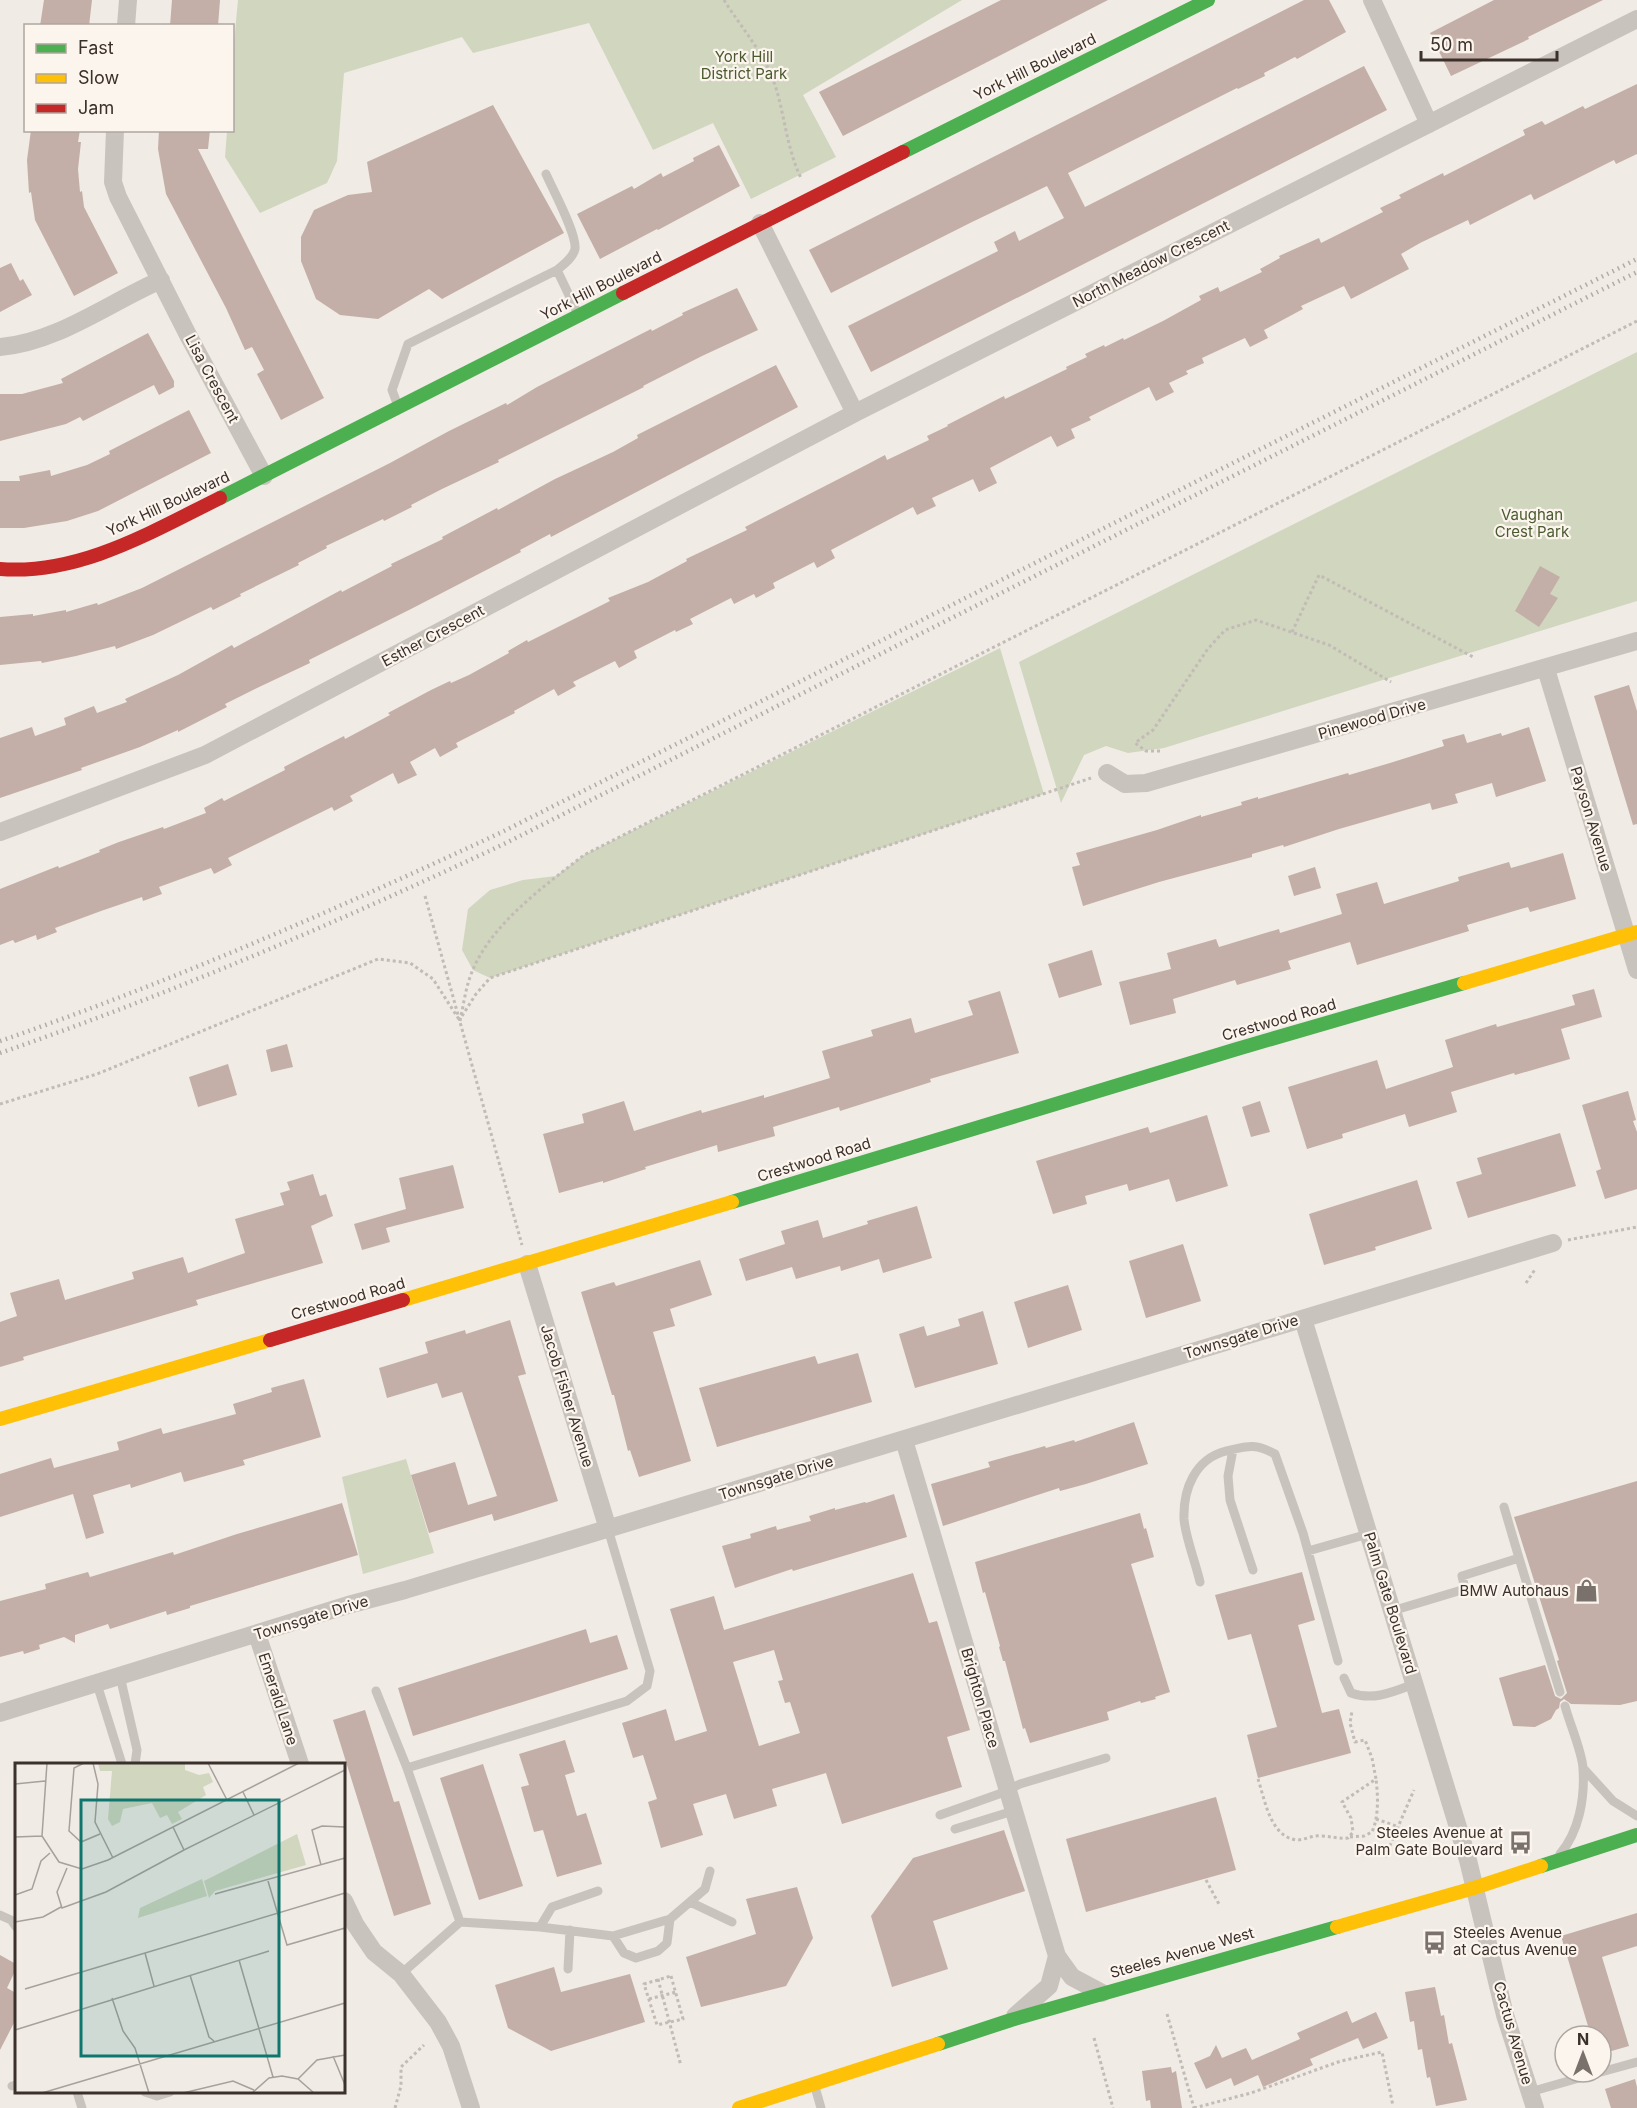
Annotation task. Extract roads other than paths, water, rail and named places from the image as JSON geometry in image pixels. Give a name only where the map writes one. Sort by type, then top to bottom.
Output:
[{"type":"street","points":[[126,24],[128,0]]},
{"type":"street","name":"York Hill Boulevard","points":[[0,569],[13,570],[70,564],[122,546],[399,408],[811,197],[1208,0]]},
{"type":"street","points":[[1372,0],[1429,124]]},
{"type":"street","name":"North Meadow Crescent","points":[[855,413],[1637,19]]},
{"type":"street","name":"Lisa Crescent","points":[[116,132],[113,182],[118,196],[188,335],[264,476]]},
{"type":"street","points":[[760,223],[855,413]]},
{"type":"street","points":[[0,347],[44,338],[161,280]]},
{"type":"street","name":"Esther Crescent","points":[[0,832],[206,755],[855,413]]},
{"type":"street","name":"Pinewood Drive","points":[[1107,773],[1125,784],[1146,783],[1637,641]]},
{"type":"street","name":"Payson Avenue","points":[[1546,669],[1632,933],[1637,970]]},
{"type":"street","name":"Crestwood Road","points":[[0,1419],[527,1264],[1225,1053],[1632,933]]},
{"type":"street","name":"Townsgate Drive","points":[[0,1713],[1552,1243]]},
{"type":"street","name":"Jacob Fisher Avenue","points":[[527,1264],[608,1529]]},
{"type":"street","name":"Palm Gate Boulevard","points":[[1303,1319],[1468,1860],[1474,1888]]},
{"type":"street","name":"Brighton Place","points":[[904,1440],[1057,1956],[1072,1977],[1102,1993]]},
{"type":"street","name":"Emerald Lane","points":[[257,1634],[300,1763]]},
{"type":"street","name":"Steeles Avenue West","points":[[739,2108],[1011,2020],[1474,1888],[1637,1835]]},
{"type":"street","name":"Cactus Avenue","points":[[1474,1888],[1505,2015],[1532,2100]]},
{"type":"street","points":[[345,1903],[374,1952],[401,1974],[438,2022],[451,2046],[471,2108]]},
{"type":"street","points":[[1011,2020],[1049,1986],[1057,1956]]},
{"type":"lane","points":[[399,408],[392,390],[408,344],[557,270],[569,260],[575,249],[573,234],[546,174]]},
{"type":"lane","points":[[557,270],[579,316]]},
{"type":"lane","points":[[1200,1582],[1184,1520],[1188,1485],[1200,1465],[1218,1454],[1260,1445],[1275,1454],[1308,1551],[1338,1661]]},
{"type":"lane","points":[[1233,1450],[1228,1476],[1230,1500],[1253,1570]]},
{"type":"lane","points":[[1504,1507],[1560,1692]]},
{"type":"lane","points":[[407,1768],[627,1701],[647,1686],[650,1671],[608,1529]]},
{"type":"lane","points":[[1308,1551],[1368,1534]]},
{"type":"lane","points":[[1392,1611],[1465,1589],[1462,1576],[1520,1558]]},
{"type":"lane","points":[[120,1676],[137,1750],[135,1763]]},
{"type":"lane","points":[[1344,1678],[1351,1693],[1363,1697],[1387,1694],[1414,1684]]},
{"type":"lane","points":[[97,1684],[122,1763]]},
{"type":"lane","points":[[376,1691],[407,1768],[460,1922]]},
{"type":"lane","points":[[1552,1862],[1567,1846],[1576,1828],[1581,1807],[1583,1768],[1565,1706]]},
{"type":"lane","points":[[939,1815],[1020,1784],[1106,1758]]},
{"type":"lane","points":[[1583,1768],[1613,1801],[1637,1816]]},
{"type":"lane","points":[[955,1829],[1013,1811]]},
{"type":"lane","points":[[401,1974],[460,1922],[540,1927],[613,1936],[670,1919],[705,1889],[710,1871]]},
{"type":"lane","points":[[540,1927],[552,1907],[598,1891]]},
{"type":"lane","points":[[690,1902],[732,1922]]},
{"type":"lane","points":[[0,1915],[12,1920],[15,1925]]},
{"type":"lane","points":[[613,1936],[624,1953],[636,1958],[658,1951],[667,1943],[670,1919]]},
{"type":"lane","points":[[568,1970],[570,1930]]},
{"type":"lane","points":[[1613,2069],[1637,2062]]},
{"type":"lane","points":[[1532,2100],[1571,2084]]},
{"type":"lane","points":[[814,2085],[820,2108]]},
{"type":"lane","points":[[78,2093],[82,2108]]},
{"type":"lane","points":[[150,2093],[157,2096],[165,2093]]},
{"type":"railway","points":[[0,1041],[127,994],[253,943],[500,833],[1637,259]]},
{"type":"railway","points":[[0,1053],[129,1006],[256,955],[506,843],[1637,272]]},
{"type":"place","name":"BMW Autohaus","points":[[1587,1591]]},
{"type":"place","name":"Steeles Avenue at Palm Gate Boulevard","points":[[1521,1842]]},
{"type":"place","name":"Steeles Avenue at Cactus Avenue","points":[[1435,1942]]},
{"type":"park label","name":"York Hill District Park","points":[[744,66]]},
{"type":"park label","name":"Vaughan Crest Park","points":[[1532,524]]}]
